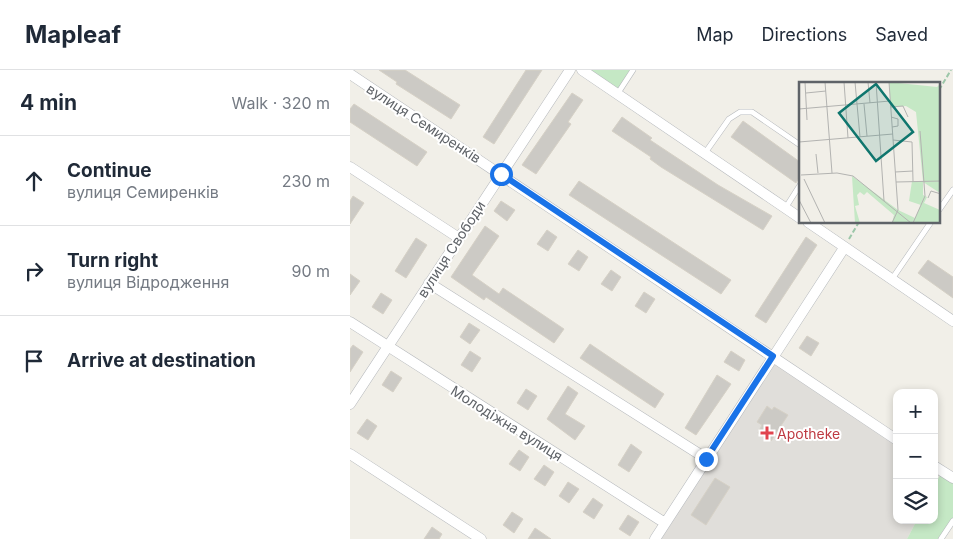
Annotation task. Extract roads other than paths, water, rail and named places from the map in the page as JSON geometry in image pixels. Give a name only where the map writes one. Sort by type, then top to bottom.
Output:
[{"type":"street","name":"вулиця Свободи","points":[[350,404],[570,70]]},
{"type":"street","points":[[582,70],[799,217]]},
{"type":"street","name":"вулиця Семиренків","points":[[350,74],[893,437]]},
{"type":"street","points":[[350,167],[459,238]]},
{"type":"street","points":[[811,224],[953,321]]},
{"type":"street","points":[[655,539],[844,248]]},
{"type":"street","points":[[429,283],[706,459]]},
{"type":"street","name":"Молодіжна вулиця","points":[[350,322],[665,523]]},
{"type":"street","points":[[350,454],[480,539]]},
{"type":"street","points":[[938,469],[953,478]]},
{"type":"lane","points":[[618,93],[633,70]]},
{"type":"lane","points":[[705,153],[729,119],[740,112],[752,112],[799,144]]},
{"type":"lane","points":[[786,207],[799,188]]},
{"type":"lane","points":[[940,208],[952,190]]},
{"type":"lane","points":[[892,280],[929,224]]},
{"type":"lane","points":[[941,539],[953,521]]},
{"type":"place","name":"Apotheke","points":[[767,433]]}]
